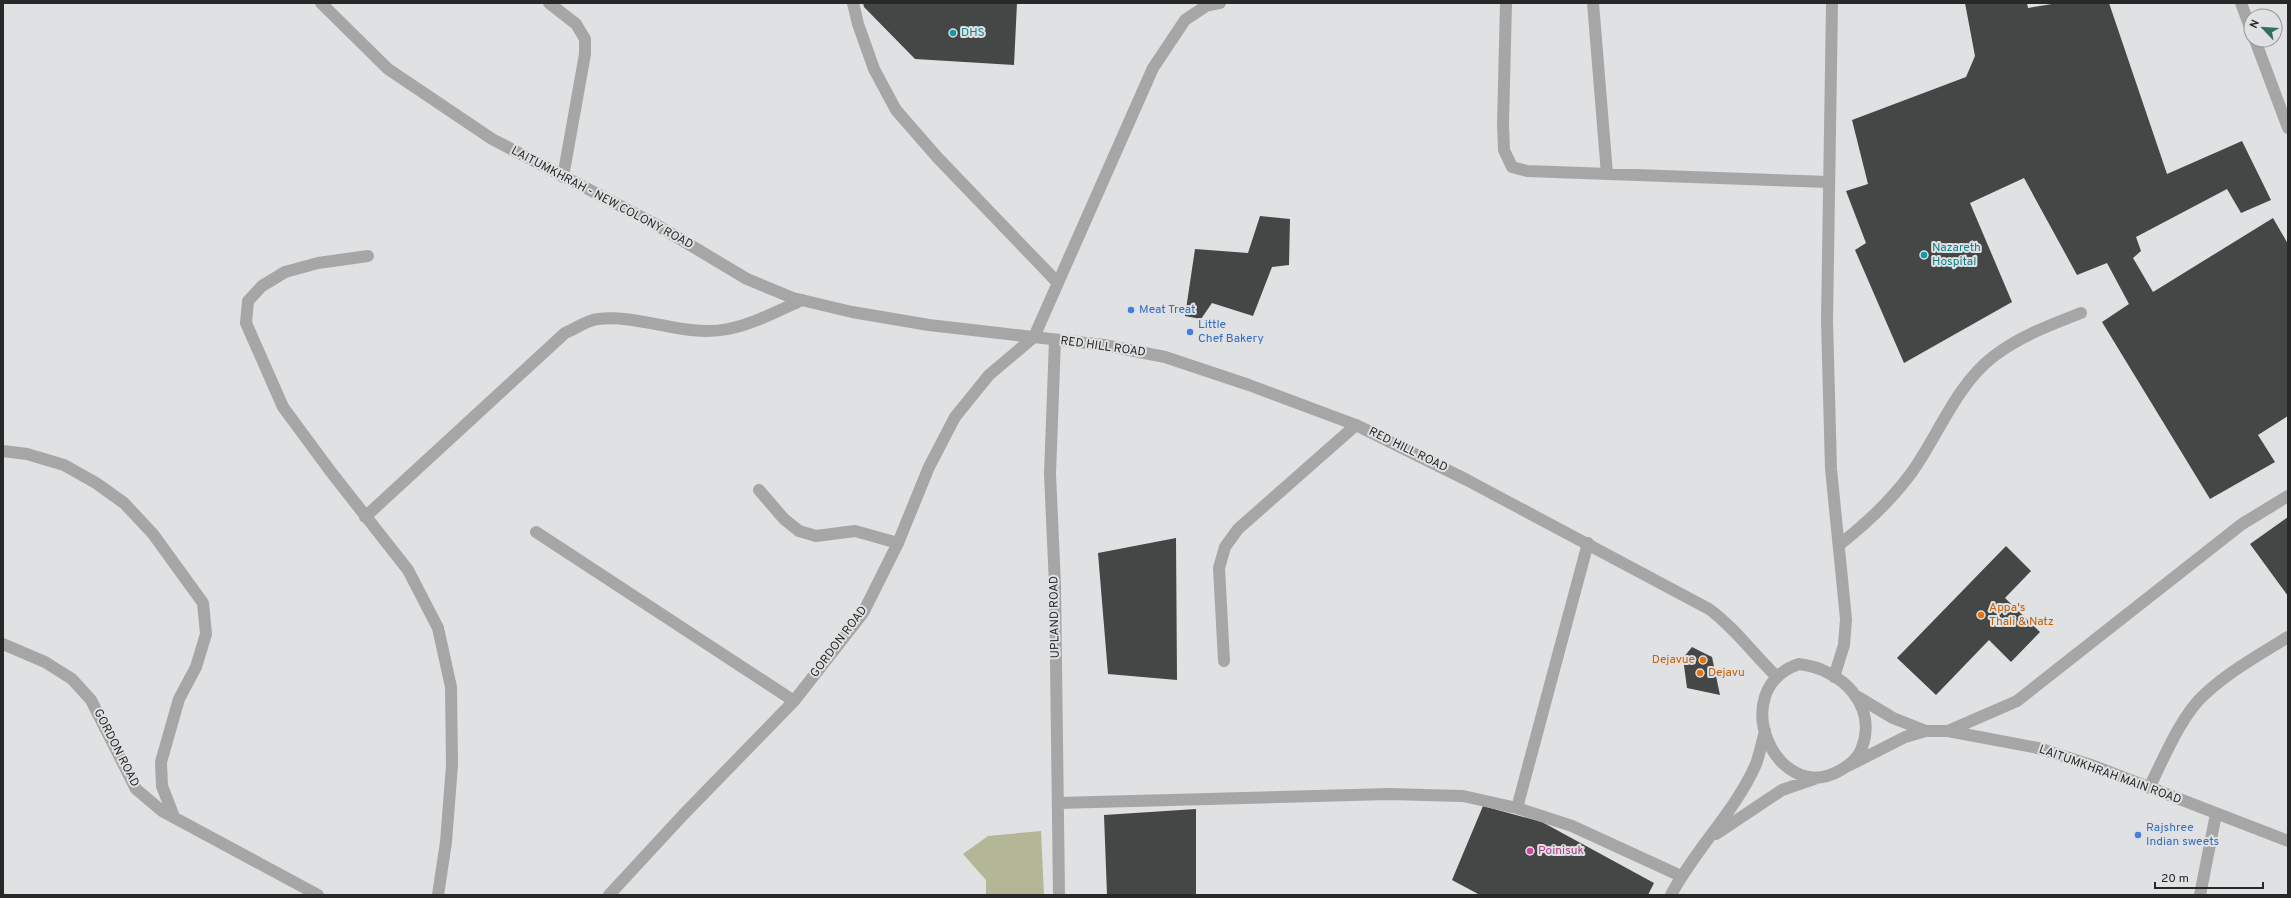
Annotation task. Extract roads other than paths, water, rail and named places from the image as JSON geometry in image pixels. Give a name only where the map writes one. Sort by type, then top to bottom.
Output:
[{"type":"street","name":"LAITUMKHRAH - NEW COLONY ROAD","points":[[321,3],[388,69],[492,139],[655,224],[748,279],[802,300],[929,326],[991,332]]},
{"type":"street","points":[[548,3],[576,24],[586,39],[585,54],[563,177]]},
{"type":"street","points":[[854,3],[858,24],[874,69],[896,110],[937,158],[1057,282]]},
{"type":"street","points":[[1034,337],[1057,282],[1090,214],[1153,68],[1185,20],[1206,4],[1220,3]]},
{"type":"street","points":[[1506,3],[1503,124],[1504,150],[1512,166],[1527,171],[1829,182]]},
{"type":"street","points":[[1593,3],[1607,174]]},
{"type":"street","points":[[1832,3],[1827,321],[1831,469],[1846,619],[1844,645],[1834,677]]},
{"type":"street","points":[[2258,48],[2288,128]]},
{"type":"street","points":[[368,256],[318,263],[285,272],[262,286],[248,301],[246,323],[283,407],[365,517],[408,570],[438,628],[451,687],[452,765],[446,842],[438,895]]},
{"type":"street","points":[[365,517],[565,333],[597,319],[628,319],[696,330],[728,329],[802,300]]},
{"type":"street","points":[[1839,545],[1873,518],[1892,498],[1912,472],[1952,405],[1972,378],[1993,357],[2035,330],[2081,313]]},
{"type":"street","name":"RED HILL ROAD","points":[[991,332],[1104,345],[1165,357],[1249,385],[1356,425],[1467,480],[1709,609],[1728,624],[1747,648],[1777,677]]},
{"type":"street","name":"GORDON ROAD","points":[[609,895],[683,815],[794,701],[863,613],[898,543],[928,467],[954,417],[989,374],[1034,337]]},
{"type":"street","name":"UPLAND ROAD","points":[[1055,340],[1050,474],[1055,592],[1059,895]]},
{"type":"street","points":[[1224,661],[1219,568],[1225,547],[1238,529],[1356,425]]},
{"type":"street","points":[[3,451],[27,454],[64,465],[124,503],[153,534],[204,604],[206,634],[196,667],[179,699],[161,762],[162,786],[174,817]]},
{"type":"street","points":[[759,490],[784,519],[799,531],[816,536],[855,531],[898,543]]},
{"type":"street","points":[[1948,731],[2017,701],[2242,524],[2288,496]]},
{"type":"street","points":[[536,532],[794,701]]},
{"type":"street","points":[[1517,808],[1588,544]]},
{"type":"street","points":[[2149,788],[2177,731],[2204,694],[2241,666],[2288,637]]},
{"type":"street","name":"GORDON ROAD","points":[[3,644],[45,662],[72,679],[91,700],[136,789],[162,811],[318,895]]},
{"type":"street","points":[[1819,777],[1804,775],[1790,769],[1774,752],[1762,721],[1765,693],[1777,677],[1787,668],[1799,664],[1811,665],[1834,677],[1856,696],[1893,718],[1926,732]]},
{"type":"street","points":[[1848,766],[1859,754],[1865,740],[1867,725],[1864,710],[1856,696]]},
{"type":"street","points":[[1671,895],[1681,876],[1710,838],[1736,799],[1756,763],[1765,731]]},
{"type":"street","name":"LAITUMKHRAH MAIN ROAD","points":[[1926,732],[1948,731],[2038,748],[2288,840]]},
{"type":"street","points":[[1710,838],[1782,790],[1819,777],[1835,774],[1880,748],[1905,737],[1926,732]]},
{"type":"street","points":[[1058,803],[1389,794],[1463,796],[1517,808],[1572,826],[1681,876]]},
{"type":"street","points":[[2200,895],[2216,814]]},
{"type":"place","name":"DHS","points":[[953,33]]},
{"type":"place","name":"Nazareth Hospital","points":[[1924,255]]},
{"type":"place","name":"Meat Treat","points":[[1131,310]]},
{"type":"place","name":"Little Chef Bakery","points":[[1190,332]]},
{"type":"place","name":"Appa's Thali & Natz","points":[[1981,615]]},
{"type":"place","name":"Dejavue","points":[[1703,660]]},
{"type":"place","name":"Dejavu","points":[[1700,673]]},
{"type":"place","name":"Rajshree Indian sweets","points":[[2138,835]]},
{"type":"place","name":"Poinisuk","points":[[1530,851]]}]
